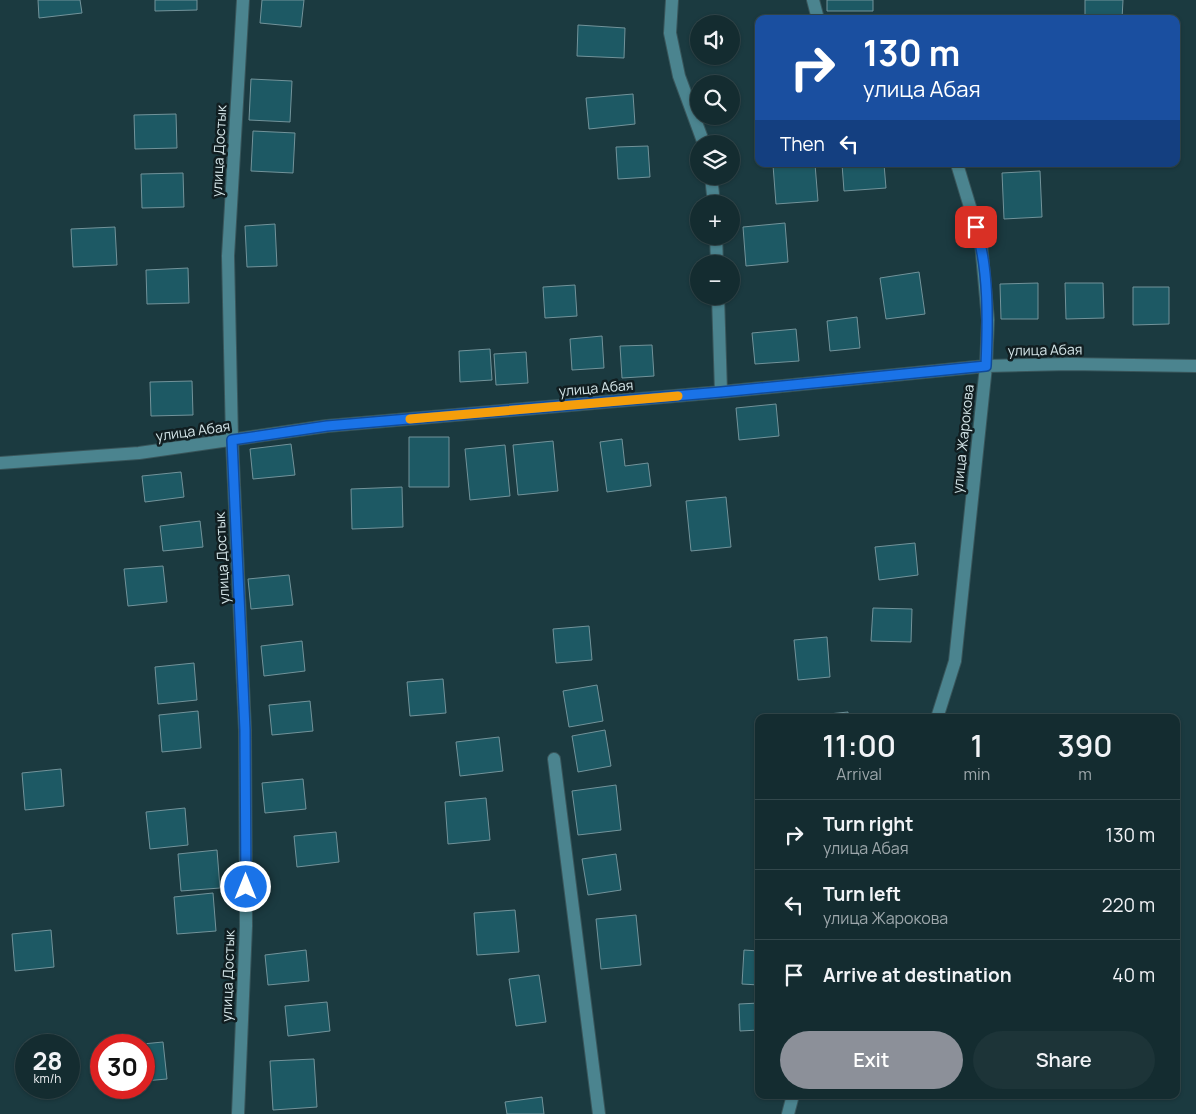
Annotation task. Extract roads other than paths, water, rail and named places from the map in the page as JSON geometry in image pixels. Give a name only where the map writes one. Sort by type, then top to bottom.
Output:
[{"type":"street","name":"улица Достык","points":[[238,1114],[246,926],[245,730],[232,440],[228,256],[243,0]]},
{"type":"street","points":[[672,0],[670,32],[679,76],[701,135]]},
{"type":"street","points":[[813,0],[817,15]]},
{"type":"street","name":"улица Жарокова","points":[[938,714],[954,661],[986,366],[988,320],[981,243],[958,167]]},
{"type":"street","points":[[718,305],[721,392]]},
{"type":"street","name":"улица Абая","points":[[0,463],[139,453],[327,426],[721,392],[986,366],[1069,364],[1196,366]]},
{"type":"street","points":[[554,759],[599,1114]]},
{"type":"street","points":[[788,1114],[792,1099]]}]
